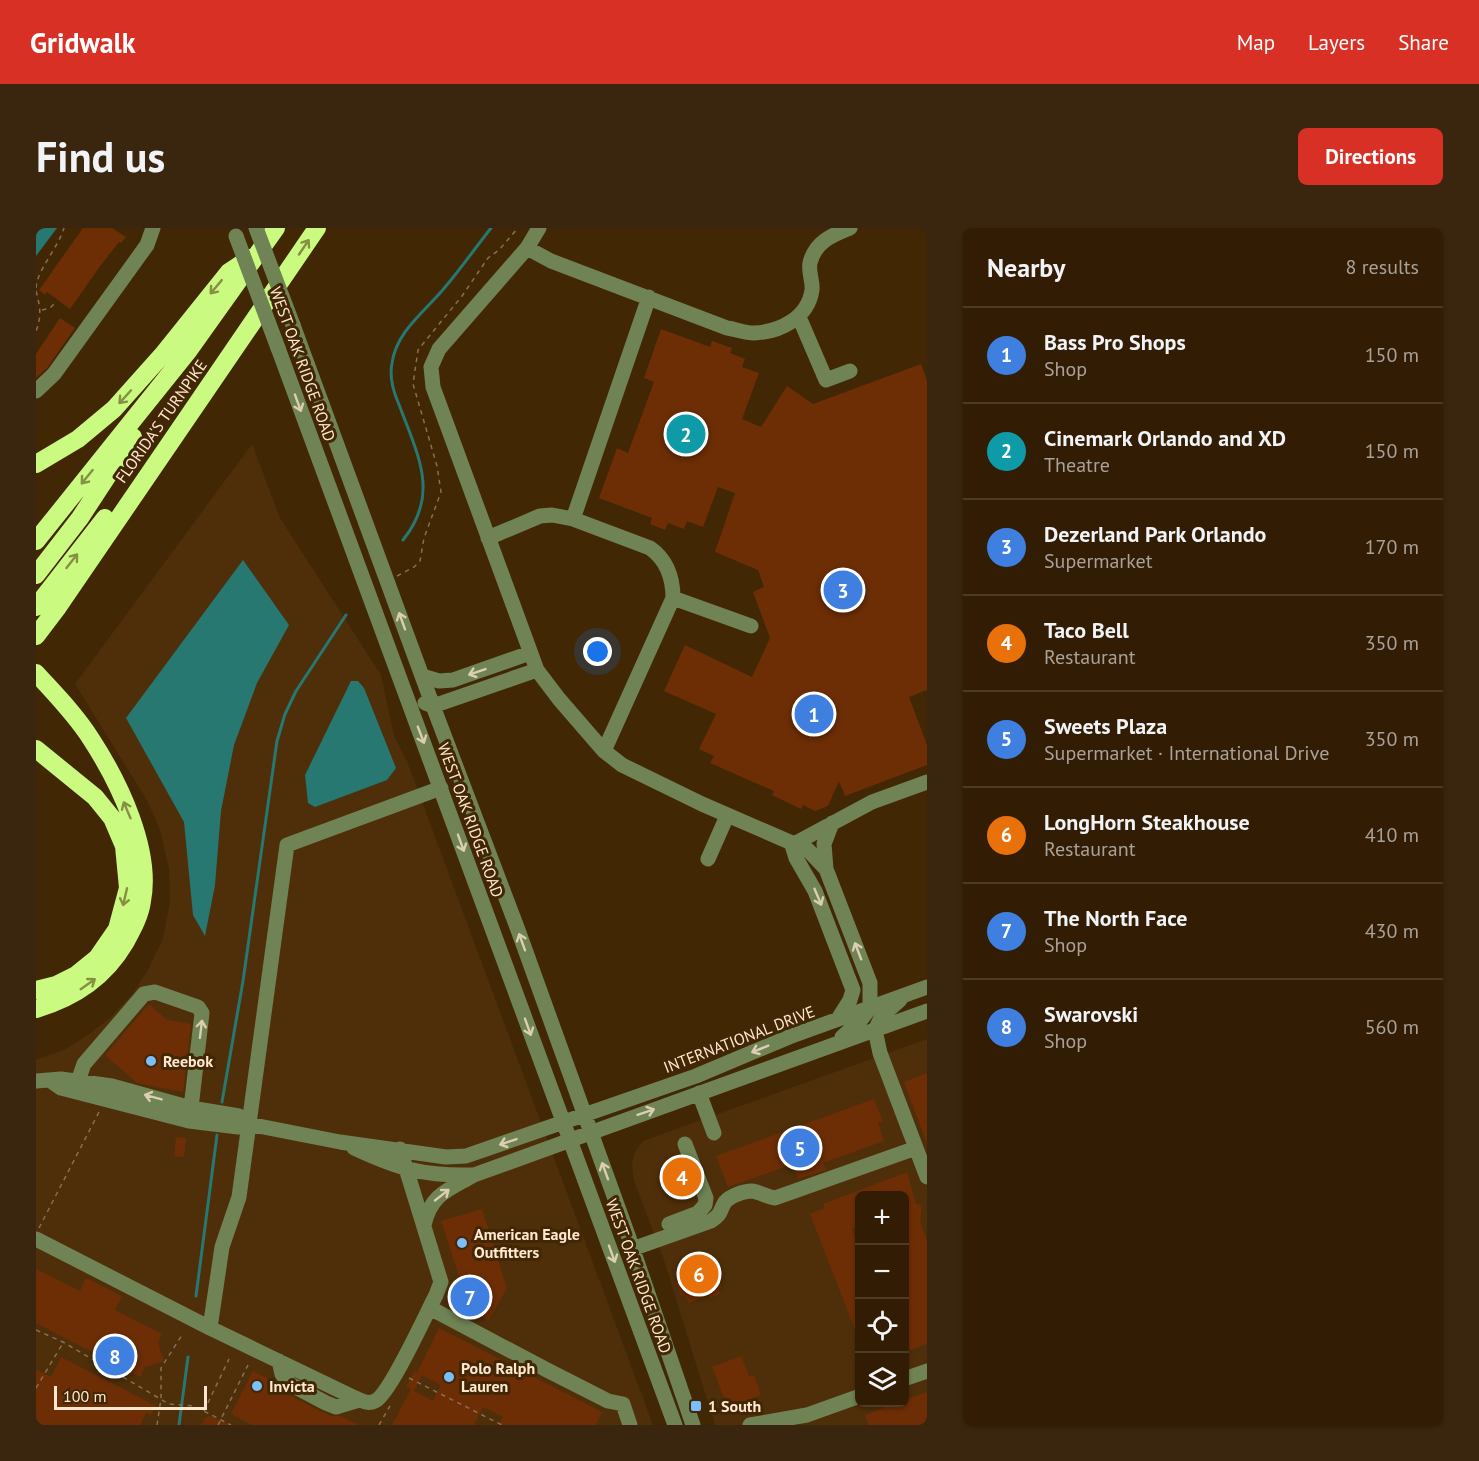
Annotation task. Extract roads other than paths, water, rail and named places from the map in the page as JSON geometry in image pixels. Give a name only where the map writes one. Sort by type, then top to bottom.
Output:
[{"type":"highway","name":"FLORIDA'S TURNPIKE","points":[[36,541],[189,350],[276,228]]},
{"type":"highway","name":"FLORIDA'S TURNPIKE","points":[[36,636],[317,228]]},
{"type":"highway","points":[[36,464],[78,439],[114,409],[164,353],[229,272],[261,251]]},
{"type":"highway","points":[[36,576],[80,518],[189,350]]},
{"type":"highway","points":[[36,607],[219,371]]},
{"type":"highway","points":[[36,641],[58,607]]},
{"type":"highway","points":[[36,673],[92,740],[127,810],[139,841],[144,874],[142,902],[133,929],[103,973],[87,986],[63,999],[36,1009]]},
{"type":"highway","points":[[36,749],[95,797],[112,818],[124,846],[128,888],[117,929],[97,958],[76,975],[56,986],[36,990]]},
{"type":"street","points":[[36,392],[54,374],[147,245],[153,228]]},
{"type":"street","name":"WEST OAK RIDGE ROAD","points":[[256,228],[518,930],[693,1425]]},
{"type":"street","points":[[539,228],[527,248],[439,349],[431,367],[433,387],[537,670],[576,720],[604,751],[622,765],[728,816],[808,850],[826,869]]},
{"type":"street","points":[[527,248],[551,261],[727,327],[753,333],[776,329],[799,317],[806,308],[812,290],[810,263],[819,246],[829,236],[850,228]]},
{"type":"street","name":"WEST OAK RIDGE ROAD","points":[[235,232],[675,1425]]},
{"type":"street","points":[[573,519],[649,297]]},
{"type":"street","points":[[799,317],[826,380],[850,371]]},
{"type":"street","points":[[488,538],[540,516],[552,515],[573,519],[650,548],[660,555],[673,582],[673,598],[604,751]]},
{"type":"street","points":[[673,598],[751,626]]},
{"type":"street","points":[[422,676],[439,681],[453,680],[530,653]]},
{"type":"street","points":[[400,682],[415,697],[433,706],[537,670]]},
{"type":"street","points":[[792,845],[872,802],[927,782]]},
{"type":"street","points":[[210,1328],[222,1247],[239,1197],[287,845],[441,788]]},
{"type":"street","points":[[708,859],[728,816]]},
{"type":"street","points":[[830,1045],[851,1030],[870,1008],[870,983],[826,869],[824,844],[832,824]]},
{"type":"street","points":[[792,845],[796,858],[815,891],[853,990],[838,1020]]},
{"type":"street","name":"INTERNATIONAL DRIVE","points":[[340,1142],[446,1156],[466,1156],[696,1076],[789,1037],[927,987]]},
{"type":"street","points":[[84,1086],[84,1064],[144,994],[155,992],[198,1007],[202,1013],[191,1108]]},
{"type":"street","points":[[910,993],[882,1016],[875,1030],[880,1053],[927,1177]]},
{"type":"street","points":[[424,1225],[427,1210],[439,1195],[474,1175],[927,1011]]},
{"type":"street","points":[[43,1081],[62,1079],[189,1121],[238,1127],[248,1124],[340,1142],[406,1170],[443,1176],[474,1175]]},
{"type":"street","points":[[84,1086],[112,1086],[191,1108],[239,1116],[248,1124]]},
{"type":"street","points":[[699,1093],[714,1133]]},
{"type":"street","points":[[669,1224],[698,1213],[705,1205],[706,1198],[686,1144]]},
{"type":"street","points":[[632,1249],[711,1221],[721,1215],[726,1201],[734,1196],[749,1191],[776,1198],[916,1148]]},
{"type":"street","points":[[36,1239],[210,1328],[360,1400],[374,1402],[383,1396],[430,1308],[441,1282],[400,1149]]},
{"type":"street","points":[[430,1308],[547,1371],[608,1401],[622,1404],[630,1425]]},
{"type":"street","points":[[909,1377],[927,1371]]},
{"type":"street","points":[[750,1425],[807,1415],[855,1398]]},
{"type":"street","points":[[792,1425],[807,1415]]},
{"type":"water","points":[[36,228],[57,228],[36,256]]},
{"type":"water","points":[[243,560],[289,625],[257,683],[234,745],[221,811],[215,885],[205,936],[193,915],[184,822],[126,718]]},
{"type":"water","points":[[351,681],[358,681],[364,688],[396,768],[387,780],[315,807],[308,803],[305,775]]},
{"type":"waterway","points":[[403,540],[421,507],[423,491],[419,458],[393,386],[391,369],[395,351],[413,322],[446,286],[491,228]]},
{"type":"waterway","points":[[222,1102],[243,981],[277,741],[285,714],[296,691],[346,615]]},
{"type":"waterway","points":[[196,1296],[217,1135]]},
{"type":"waterway","points":[[179,1425],[188,1357]]},
{"type":"place","name":"Cinemark Orlando and XD","points":[[686,434]]},
{"type":"place","name":"Dezerland Park Orlando","points":[[843,590]]},
{"type":"place","name":"Bass Pro Shops","points":[[814,714]]},
{"type":"place","name":"Reebok","points":[[151,1061]]},
{"type":"place","name":"Sweets Plaza","points":[[800,1148]]},
{"type":"place","name":"Taco Bell","points":[[682,1177]]},
{"type":"place","name":"American Eagle Outfitters","points":[[462,1243]]},
{"type":"place","name":"LongHorn Steakhouse","points":[[699,1274]]},
{"type":"place","name":"The North Face","points":[[470,1297]]},
{"type":"place","name":"Swarovski","points":[[115,1356]]},
{"type":"place","name":"Polo Ralph Lauren","points":[[449,1377]]},
{"type":"place","name":"Invicta","points":[[257,1386]]},
{"type":"place","name":"1 South","points":[[696,1406]]}]
